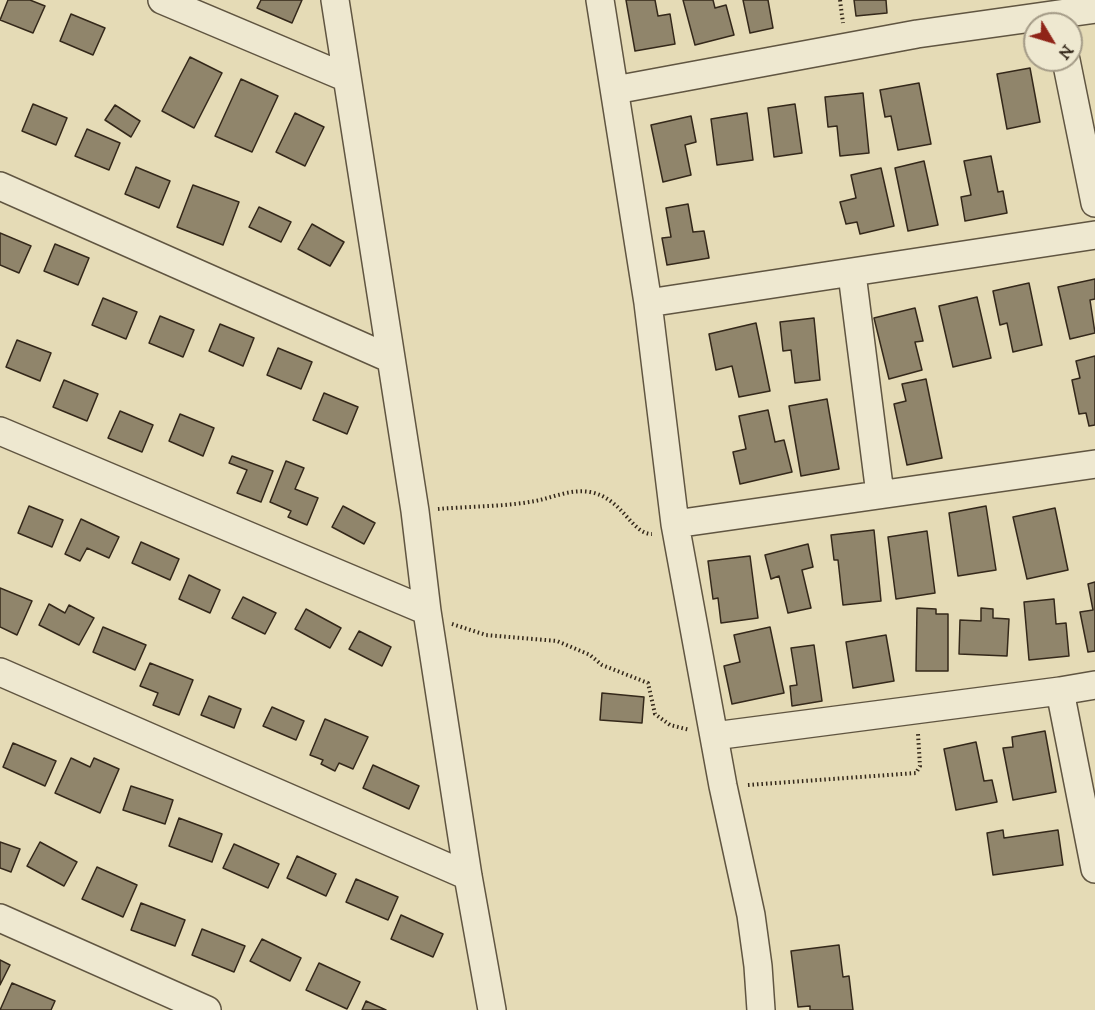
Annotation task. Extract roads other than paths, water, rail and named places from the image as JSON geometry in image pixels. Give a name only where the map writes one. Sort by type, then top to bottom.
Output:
[{"type":"street","points":[[162,0],[347,78]]},
{"type":"street","points":[[335,0],[416,511],[427,611],[468,876],[492,1010]]},
{"type":"street","points":[[600,0],[648,303],[675,524],[723,786],[751,915],[761,1010]]},
{"type":"street","points":[[615,90],[917,34],[1023,23]]},
{"type":"street","points":[[1068,72],[1095,203]]},
{"type":"street","points":[[0,186],[391,359]]},
{"type":"street","points":[[648,303],[1095,236]]},
{"type":"street","points":[[852,274],[880,494]]},
{"type":"street","points":[[0,431],[427,611]]},
{"type":"street","points":[[675,524],[1095,464]]},
{"type":"street","points":[[0,672],[468,876]]},
{"type":"street","points":[[714,736],[1095,685]]},
{"type":"street","points":[[1060,691],[1095,869]]},
{"type":"street","points":[[0,918],[207,1010]]}]
